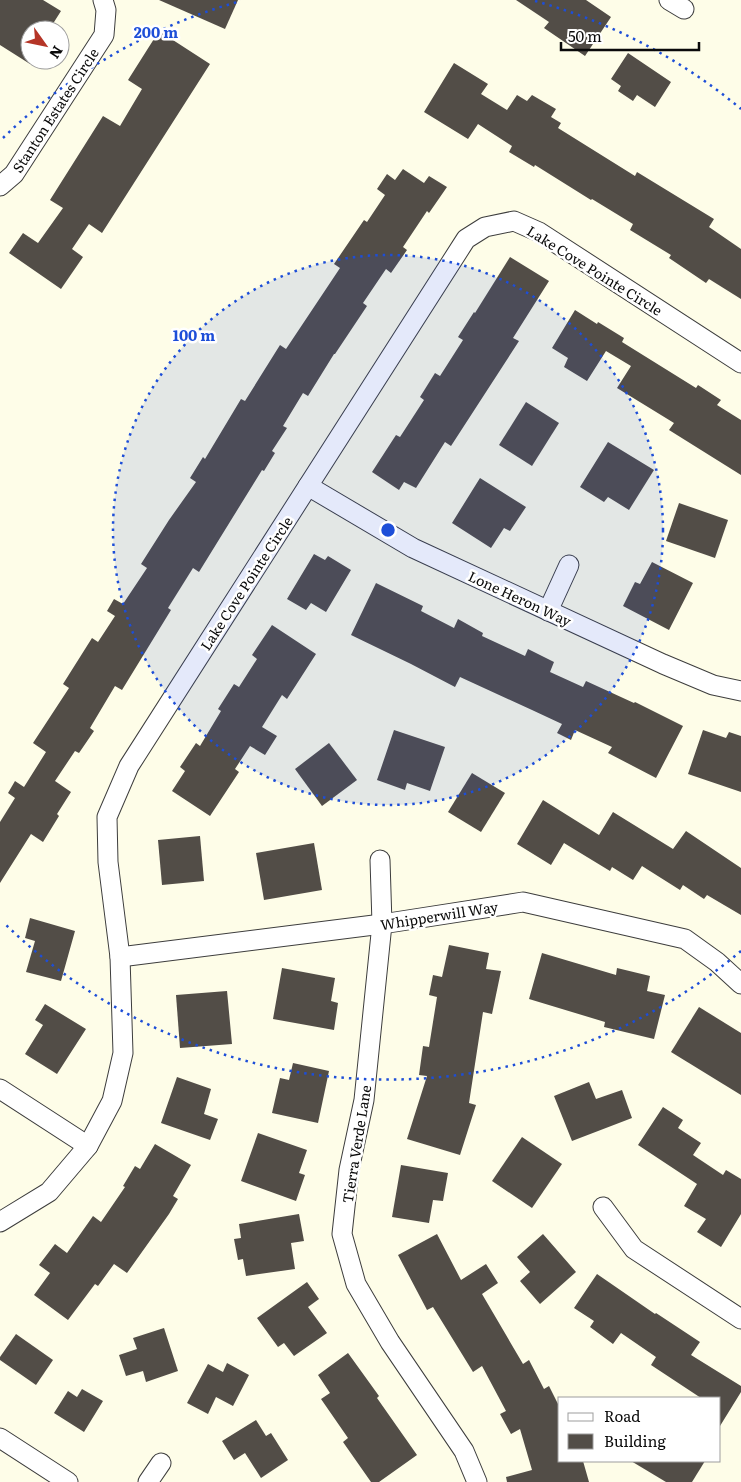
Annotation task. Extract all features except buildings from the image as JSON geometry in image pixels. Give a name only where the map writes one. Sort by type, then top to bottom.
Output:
[{"type":"street","name":"Stanton Estates Circle","points":[[0,186],[14,174],[104,35],[106,10],[103,0]]},
{"type":"street","name":"Lake Cove Pointe Circle","points":[[0,1222],[49,1192],[88,1146],[112,1101],[123,1053],[120,958],[108,862],[107,817],[129,766],[466,239],[485,227],[514,221],[539,232],[741,363]]},
{"type":"street","name":"Lone Heron Way","points":[[308,486],[413,548],[663,664],[713,685],[741,691]]},
{"type":"street","points":[[548,611],[569,565]]},
{"type":"street","name":"Tierra Verde Lane","points":[[380,860],[382,924],[364,1100],[349,1170],[342,1234],[356,1284],[390,1342],[464,1451],[477,1482]]},
{"type":"street","name":"Whipperwill Way","points":[[120,958],[382,924],[523,902],[685,939],[717,962],[741,984]]},
{"type":"street","points":[[0,1089],[88,1146]]},
{"type":"street","points":[[603,1207],[634,1249],[741,1319]]},
{"type":"street","points":[[0,1438],[68,1482]]},
{"type":"street","points":[[148,1482],[161,1463]]}]
